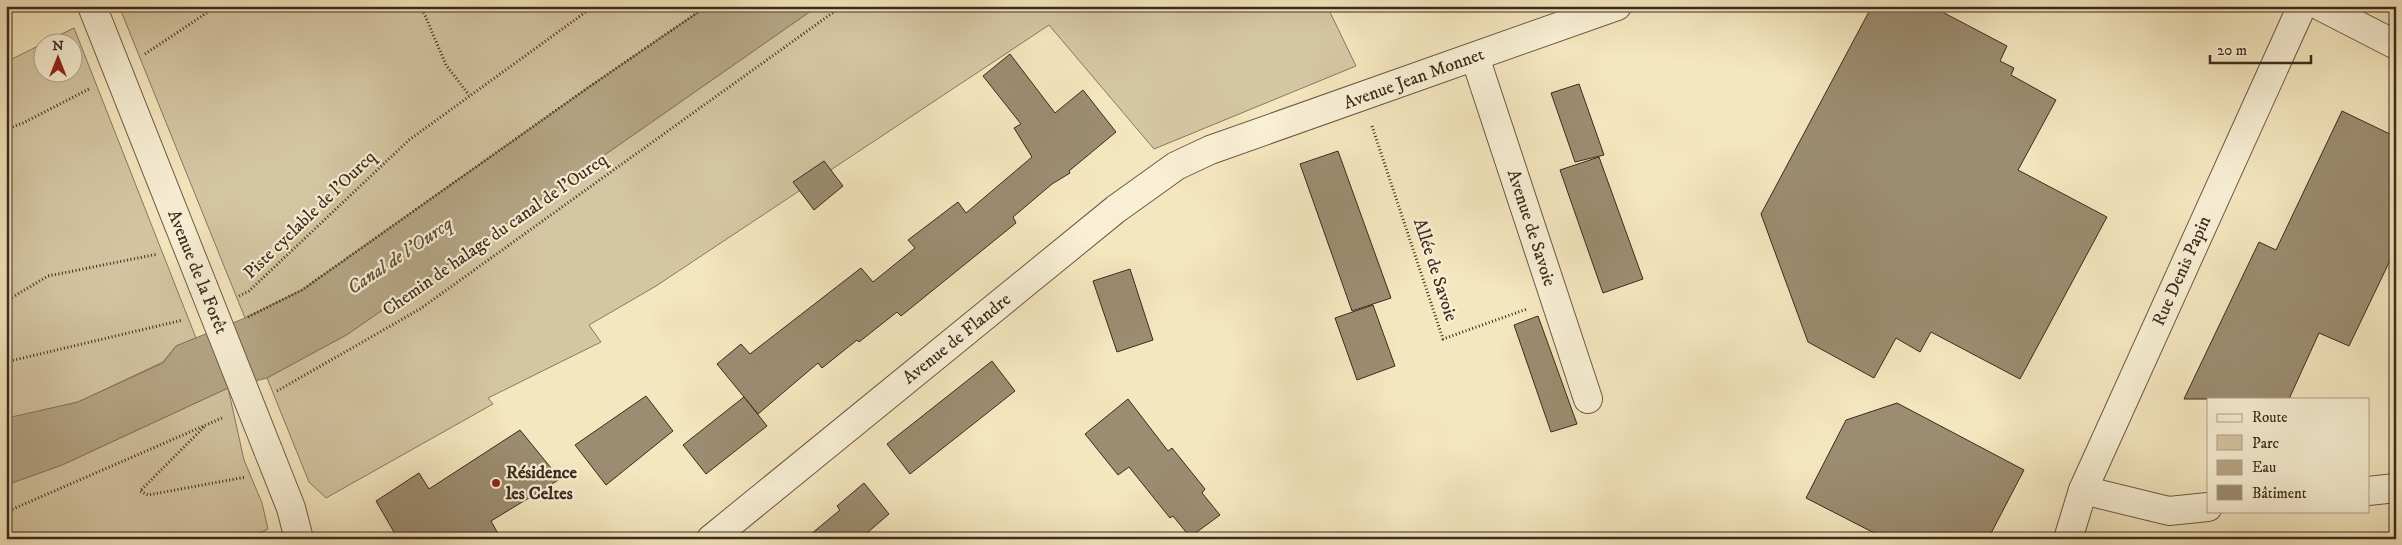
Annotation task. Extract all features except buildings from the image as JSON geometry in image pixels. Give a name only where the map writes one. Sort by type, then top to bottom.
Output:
[{"type":"street","name":"Avenue de la Forêt","points":[[92,6],[291,508],[299,539]]},
{"type":"street","name":"Avenue Jean Monnet","points":[[1210,150],[1617,6]]},
{"type":"street","name":"Rue Denis Papin","points":[[2068,539],[2084,490],[2302,6]]},
{"type":"street","points":[[2320,6],[2396,45]]},
{"type":"street","name":"Avenue de Savoie","points":[[1476,57],[1588,399]]},
{"type":"street","name":"Avenue de Flandre","points":[[711,539],[1116,209],[1176,166],[1210,150]]},
{"type":"street","points":[[2370,491],[2396,488]]},
{"type":"street","points":[[2084,490],[2169,511],[2207,507]]},
{"type":"path","points":[[6,129],[23,123],[119,73],[217,6]]},
{"type":"path","points":[[420,6],[446,64],[469,95]]},
{"type":"path","name":"Piste cyclable de l'Ourcq","points":[[232,299],[249,291],[409,140],[594,6]]},
{"type":"path","points":[[245,318],[302,290],[589,86],[708,6]]},
{"type":"path","name":"Chemin de halage du canal de l'Ourcq","points":[[272,393],[420,309],[842,6]]},
{"type":"path","name":"Allée de Savoie","points":[[1363,97],[1443,339],[1555,299]]},
{"type":"path","points":[[6,301],[48,276],[188,248]]},
{"type":"path","points":[[6,362],[70,348],[190,317]]},
{"type":"path","points":[[6,512],[231,414]]},
{"type":"path","points":[[206,426],[140,491],[148,495],[272,461]]},
{"type":"green space","points":[[119,6],[707,6],[302,290],[245,318]]},
{"type":"green space","points":[[818,6],[1327,6],[1356,66],[1154,149],[1049,25],[656,286],[589,325],[601,342],[488,398],[493,404],[326,498],[309,482],[267,378],[348,334]]},
{"type":"green space","points":[[74,28],[76,32],[66,32]]},
{"type":"green space","points":[[82,48],[196,338],[176,346],[163,362],[78,402],[6,419],[6,62],[32,49],[32,82],[82,82]]},
{"type":"green space","points":[[228,388],[244,460],[262,503],[268,529],[247,539],[6,539],[6,485],[62,465]]},
{"type":"water","name":"Canal de l'Ourcq","points":[[707,6],[818,6],[348,334],[267,378],[228,388],[62,465],[6,485],[7,418],[78,402],[163,363],[176,346],[245,318],[302,290]]},
{"type":"place","name":"Résidence les Celtes","points":[[496,483]]}]
